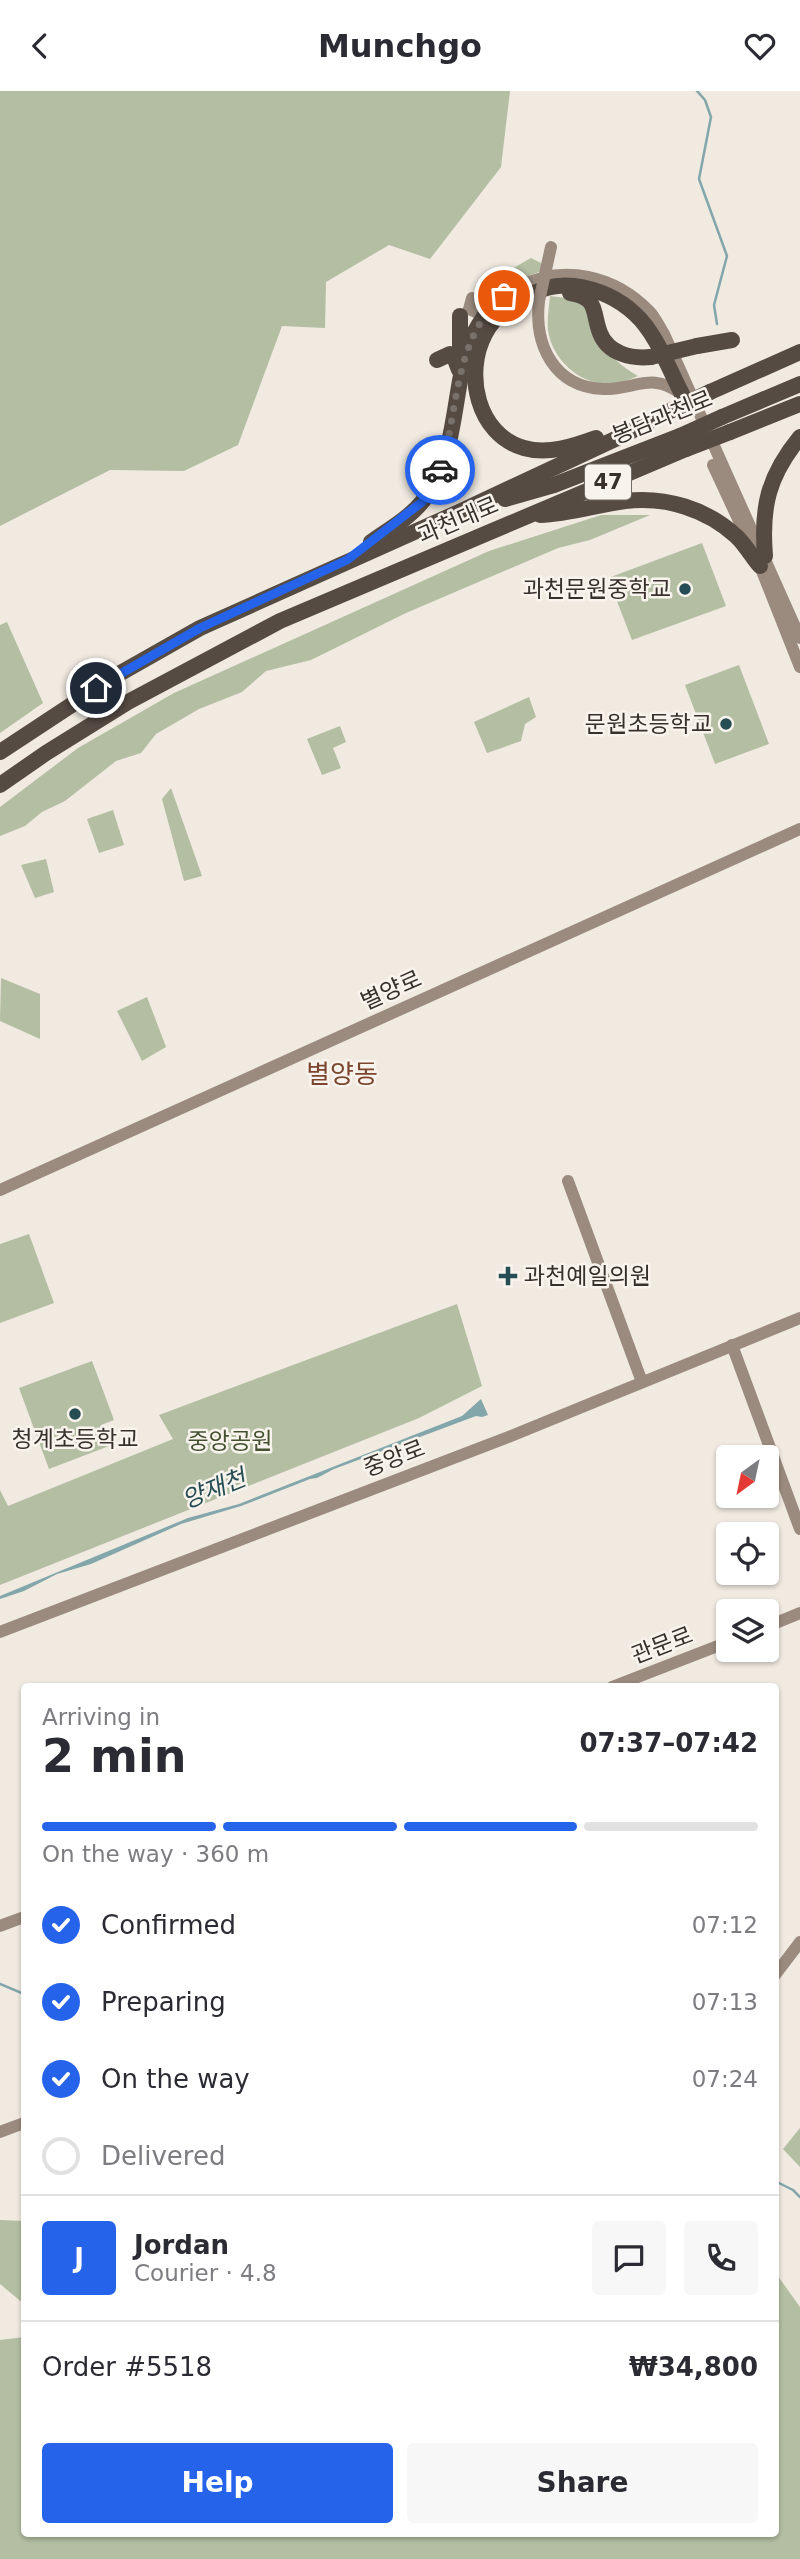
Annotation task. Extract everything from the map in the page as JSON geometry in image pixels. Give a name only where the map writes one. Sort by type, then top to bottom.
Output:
[{"type":"highway","points":[[536,297],[550,286],[564,285],[603,292],[621,302],[638,316],[652,337],[683,396]]},
{"type":"highway","points":[[668,412],[586,442],[549,451],[523,448],[489,425],[480,405],[475,385],[478,352],[485,333],[498,316],[514,302],[558,291],[577,294],[589,300],[595,309],[600,333],[607,343],[615,350],[635,358],[732,340]]},
{"type":"highway","points":[[347,560],[422,502],[436,480],[446,450],[467,351],[477,326],[492,306]]},
{"type":"highway","points":[[460,316],[458,348],[461,374]]},
{"type":"highway","points":[[697,346],[708,331]]},
{"type":"highway","points":[[745,375],[770,355],[800,342]]},
{"type":"highway","name":"47","points":[[745,375],[800,352]]},
{"type":"highway","points":[[437,360],[450,354],[461,374]]},
{"type":"highway","name":"과천대로","points":[[0,752],[117,675],[200,628],[459,512],[745,375]]},
{"type":"highway","name":"봉담과천로","points":[[726,425],[800,384]]},
{"type":"highway","name":"과천대로","points":[[0,785],[128,702],[280,621],[530,515],[726,425],[800,404]]},
{"type":"highway","points":[[762,561],[762,524],[772,481],[775,472],[800,437]]},
{"type":"highway","name":"봉담과천로","points":[[459,512],[554,485],[683,443]]},
{"type":"highway","points":[[530,515],[558,514],[626,501],[655,500],[681,504],[709,517],[736,536],[762,561]]},
{"type":"street","points":[[551,247],[536,297],[538,330],[543,349],[552,365],[567,377],[586,386],[605,389],[647,382],[663,383],[683,396],[800,638]]},
{"type":"street","points":[[472,298],[470,309],[478,313],[520,286],[543,277],[568,273],[595,278],[612,285],[650,312],[664,334],[762,561],[800,667]]},
{"type":"street","name":"별양로","points":[[0,1190],[800,829]]},
{"type":"street","points":[[568,1181],[642,1383]]},
{"type":"street","name":"중앙로","points":[[0,1632],[511,1436],[800,1318]]},
{"type":"street","points":[[732,1345],[800,1529]]},
{"type":"street","points":[[779,1622],[800,1613]]},
{"type":"street","name":"관문로","points":[[622,1683],[716,1647]]},
{"type":"street","points":[[0,1926],[21,1918]]},
{"type":"street","points":[[779,1971],[800,1942]]},
{"type":"street","points":[[0,2132],[21,2124]]},
{"type":"green space","points":[[0,91],[510,91],[501,167],[430,259],[389,245],[326,282],[325,328],[282,326],[238,445],[184,471],[110,470],[0,526]]},
{"type":"green space","points":[[531,258],[541,263],[541,271],[505,286],[475,309],[473,307],[499,279]]},
{"type":"green space","points":[[550,296],[586,305],[604,346],[617,361],[638,376],[619,383],[592,382],[581,377],[563,362],[548,330]]},
{"type":"green space","points":[[601,515],[650,515],[590,540],[558,548],[406,613],[311,660],[266,671],[242,692],[199,709],[156,734],[141,753],[116,761],[65,801],[42,812],[25,826],[0,836],[0,807],[78,748],[174,693],[489,551]]},
{"type":"green space","points":[[702,543],[726,606],[632,640],[608,578]]},
{"type":"green space","points":[[7,622],[43,703],[0,733],[0,625]]},
{"type":"green space","points":[[739,665],[769,744],[715,764],[685,685]]},
{"type":"green space","points":[[529,697],[536,717],[525,724],[521,741],[487,753],[474,722]]},
{"type":"green space","points":[[340,726],[346,742],[333,748],[341,768],[322,775],[307,739]]},
{"type":"green space","points":[[171,788],[202,876],[184,881],[162,799]]},
{"type":"green space","points":[[113,810],[124,845],[99,853],[87,819]]},
{"type":"green space","points":[[46,859],[54,892],[35,898],[21,865]]},
{"type":"green space","points":[[1,978],[40,994],[40,1039],[0,1021]]},
{"type":"green space","points":[[147,997],[166,1047],[142,1061],[117,1011]]},
{"type":"green space","points":[[29,1234],[54,1303],[0,1323],[0,1244]]},
{"type":"green space","name":"중앙공원","points":[[457,1304],[482,1386],[419,1418],[0,1585],[0,1490],[8,1506],[173,1439],[159,1415]]},
{"type":"green space","points":[[92,1361],[114,1420],[101,1425],[109,1446],[49,1469],[19,1388]]},
{"type":"green space","points":[[800,2128],[800,2167],[783,2149]]},
{"type":"green space","points":[[0,2220],[21,2221],[21,2302],[0,2284]]},
{"type":"green space","points":[[779,2278],[800,2307],[800,2559],[0,2559],[0,2340],[21,2337],[21,2537],[779,2537]]},
{"type":"water","points":[[481,1399],[488,1415],[476,1416],[241,1506],[181,1524],[91,1564],[57,1574],[24,1591],[0,1599],[0,1596],[188,1518],[239,1504],[462,1416]]},
{"type":"waterway","points":[[697,91],[705,100],[711,117],[699,179],[727,256],[714,305],[717,324]]},
{"type":"waterway","points":[[0,1984],[21,1993]]},
{"type":"waterway","points":[[779,2183],[800,2197]]},
{"type":"way so far","points":[[440,470],[467,351],[477,326],[492,306],[504,296]]},
{"type":"place","name":"과천문원중학교","points":[[685,589]]},
{"type":"place","name":"문원초등학교","points":[[726,724]]},
{"type":"place","name":"과천예일의원","points":[[508,1276]]},
{"type":"place","name":"청계초등학교","points":[[75,1414]]},
{"type":"district","name":"별양동","points":[[342,1074]]},
{"type":"route","points":[[96,688],[200,628],[347,560],[422,502],[440,470]]},
{"type":"water label","name":"양재천","points":[[214,1489]]}]
